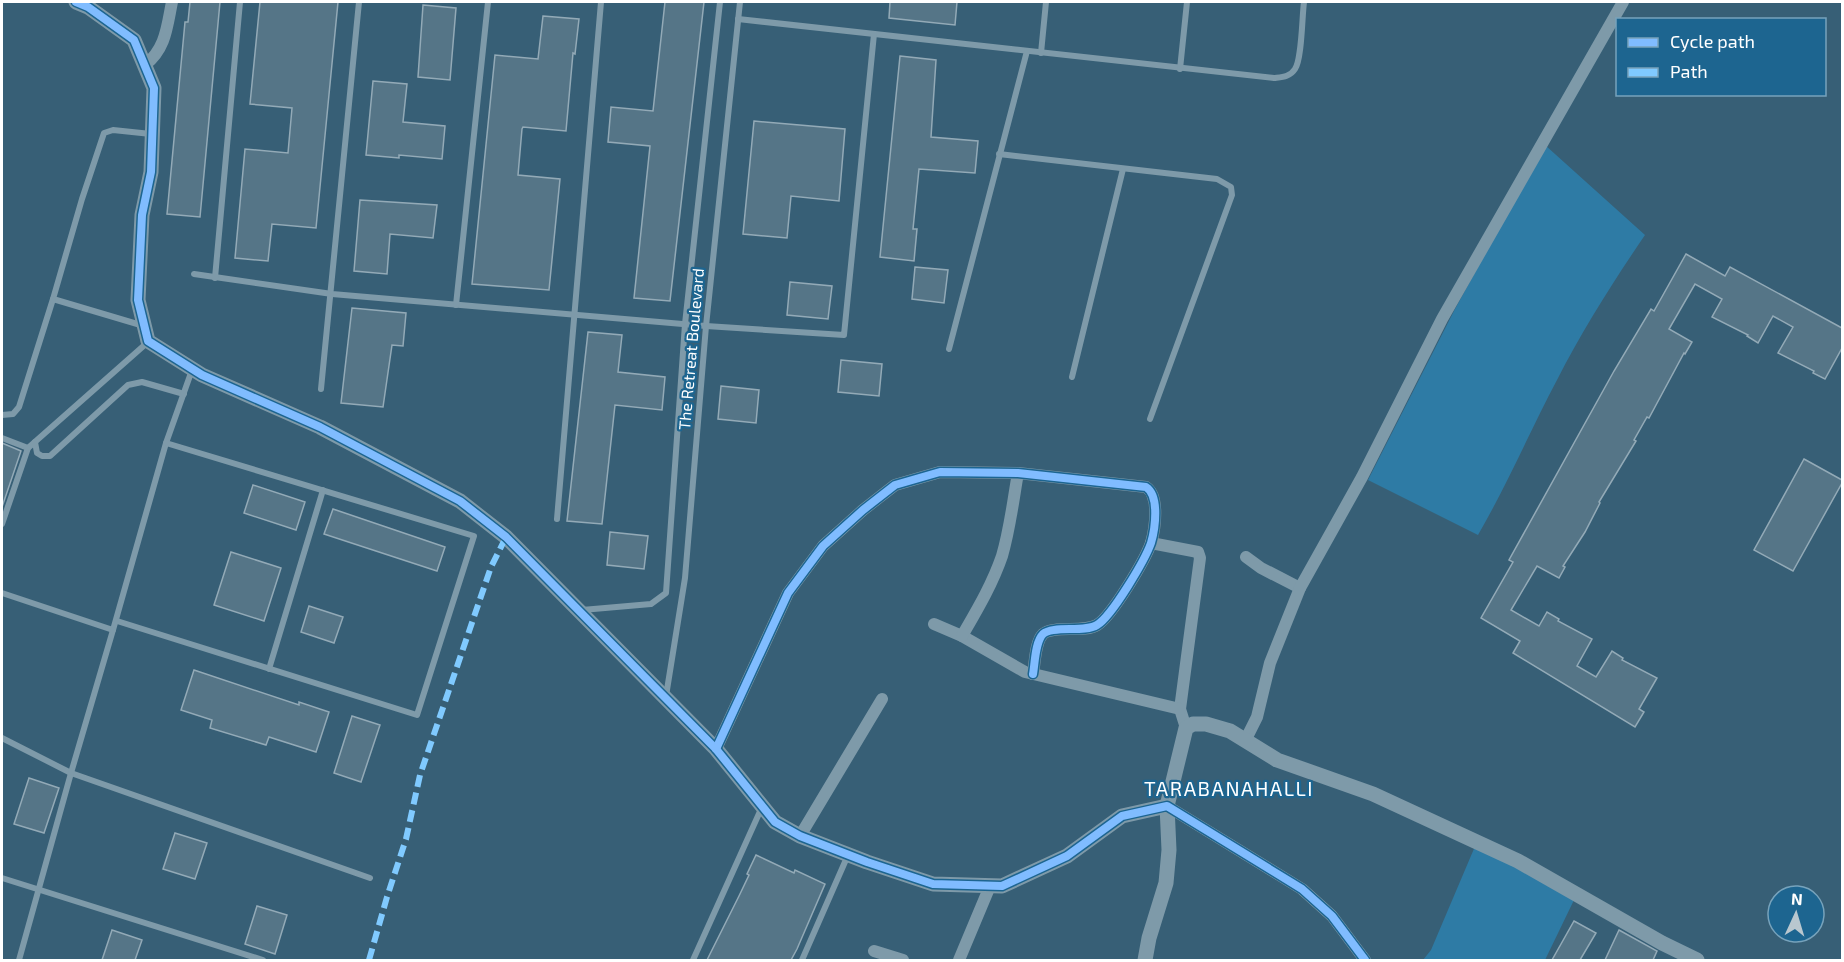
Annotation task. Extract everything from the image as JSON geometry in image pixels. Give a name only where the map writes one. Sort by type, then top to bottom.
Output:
[{"type":"street","points":[[76,2],[88,7],[134,40],[154,88],[151,172],[142,215],[138,300],[148,341],[192,369],[320,427],[460,501],[506,537],[716,749],[774,822],[800,836],[848,855],[933,884],[1002,886],[1067,856],[1122,816],[1167,806],[1302,889],[1332,916],[1365,960]]},
{"type":"street","points":[[145,65],[160,51],[172,2]]},
{"type":"street","points":[[1245,741],[1257,717],[1270,663],[1300,588],[1362,477],[1442,319],[1623,2]]},
{"type":"street","points":[[716,749],[788,593],[823,546],[863,510],[896,485],[940,472],[1018,473],[1146,487],[1152,491],[1155,505],[1151,543],[1135,576],[1105,618],[1096,626],[1046,631],[1040,638],[1033,674]]},
{"type":"street","points":[[962,636],[988,590],[1001,558],[1018,473]]},
{"type":"street","points":[[1145,960],[1166,883],[1169,850],[1167,806],[1186,728],[1179,708],[1200,558],[1198,552],[1151,543]]},
{"type":"street","points":[[1246,557],[1261,568],[1300,588]]},
{"type":"street","points":[[934,624],[962,636],[1025,672],[1179,708]]},
{"type":"street","points":[[800,836],[882,699]]},
{"type":"street","points":[[1186,728],[1193,724],[1206,724],[1230,731],[1277,760],[1373,794],[1518,861],[1662,943],[1697,960]]},
{"type":"street","points":[[959,960],[990,886]]},
{"type":"street","points":[[874,951],[903,960]]},
{"type":"lane","points":[[215,278],[240,2]]},
{"type":"lane","points":[[321,389],[359,2]]},
{"type":"lane","points":[[456,305],[488,2]]},
{"type":"lane","points":[[557,519],[601,2]]},
{"type":"lane","points":[[579,611],[651,604],[666,593],[685,324],[720,2]]},
{"type":"lane","name":"The Retreat Boulevard","points":[[665,698],[684,578],[706,326],[740,2]]},
{"type":"lane","points":[[1041,53],[1046,2]]},
{"type":"lane","points":[[1180,69],[1187,2]]},
{"type":"lane","points":[[738,19],[1274,78],[1286,77],[1296,69],[1304,2]]},
{"type":"lane","points":[[194,274],[332,294],[706,326],[844,335],[874,34]]},
{"type":"lane","points":[[949,350],[1027,51]]},
{"type":"lane","points":[[2,415],[14,414],[20,407],[104,133],[113,130],[153,135]]},
{"type":"lane","points":[[999,154],[1217,179],[1231,187],[1232,195],[1150,419]]},
{"type":"lane","points":[[1072,376],[1123,169]]},
{"type":"lane","points":[[53,299],[144,326]]},
{"type":"lane","points":[[2,524],[28,448],[148,341]]},
{"type":"lane","points":[[19,960],[70,774],[117,621],[166,443],[192,369]]},
{"type":"lane","points":[[35,442],[37,453],[50,456],[128,385],[142,381],[183,394]]},
{"type":"lane","points":[[2,438],[28,448]]},
{"type":"lane","points":[[117,621],[417,715],[474,536],[166,443]]},
{"type":"lane","points":[[269,669],[323,490]]},
{"type":"lane","points":[[2,593],[113,630]]},
{"type":"lane","points":[[2,738],[70,774],[370,878]]},
{"type":"lane","points":[[693,960],[762,807]]},
{"type":"lane","points":[[802,960],[848,855]]},
{"type":"lane","points":[[2,878],[263,960]]},
{"type":"shaded area","points":[[1545,145],[1645,235],[1577,342],[1478,535],[1368,480],[1455,309]]},
{"type":"shaded area","points":[[1476,844],[1574,900],[1545,960],[1423,960],[1431,950]]},
{"type":"building","points":[[190,2],[220,2],[200,217],[167,214],[185,22],[188,22]]},
{"type":"building","points":[[260,2],[338,2],[316,228],[272,224],[268,261],[235,258],[245,149],[288,153],[292,108],[250,104]]},
{"type":"building","points":[[665,2],[704,2],[670,301],[634,298],[650,146],[608,142],[611,107],[653,111]]},
{"type":"building","points":[[890,2],[957,2],[955,25],[889,18]]},
{"type":"building","points":[[423,5],[456,8],[450,80],[418,77]]},
{"type":"building","points":[[543,16],[579,19],[575,54],[573,53],[566,131],[523,127],[522,129],[518,175],[560,179],[549,290],[472,284],[495,55],[538,59]]},
{"type":"building","points":[[900,56],[936,60],[931,137],[978,141],[975,173],[919,169],[913,229],[917,229],[914,261],[880,257]]},
{"type":"building","points":[[373,81],[407,84],[403,122],[445,126],[442,159],[366,155]]},
{"type":"building","points":[[754,121],[845,129],[839,201],[791,196],[787,238],[743,234]]},
{"type":"building","points":[[360,200],[437,205],[433,238],[390,234],[387,274],[354,271]]},
{"type":"building","points":[[1686,254],[1725,276],[1730,267],[1842,328],[1842,348],[1825,379],[1778,353],[1793,327],[1773,316],[1758,343],[1748,335],[1712,317],[1722,299],[1695,284],[1669,329],[1692,342],[1599,502],[1585,532],[1563,566],[1565,567],[1559,578],[1537,566],[1511,610],[1539,626],[1547,612],[1559,619],[1558,621],[1592,639],[1577,666],[1596,677],[1612,651],[1623,658],[1622,660],[1657,678],[1639,709],[1644,712],[1635,727],[1513,653],[1520,641],[1481,618],[1513,562],[1509,560],[1614,371],[1651,309],[1654,311]]},
{"type":"building","points":[[915,267],[948,270],[944,303],[912,299]]},
{"type":"building","points":[[790,282],[832,286],[828,319],[787,315]]},
{"type":"building","points":[[352,308],[406,313],[403,346],[392,345],[383,407],[341,403]]},
{"type":"building","points":[[588,332],[622,335],[618,372],[665,377],[662,410],[615,405],[602,524],[567,521]]},
{"type":"building","points":[[841,360],[882,364],[879,396],[838,392]]},
{"type":"building","points":[[721,386],[759,390],[756,423],[718,419]]},
{"type":"building","points":[[2,443],[21,451],[2,507]]},
{"type":"building","points":[[1804,459],[1842,480],[1842,483],[1793,571],[1754,550]]},
{"type":"building","points":[[253,485],[305,502],[296,530],[244,513]]},
{"type":"building","points":[[333,509],[445,547],[437,571],[324,534]]},
{"type":"building","points":[[610,532],[648,536],[644,569],[607,565]]},
{"type":"building","points":[[231,552],[281,568],[264,621],[214,605]]},
{"type":"building","points":[[309,606],[343,617],[334,643],[301,632]]},
{"type":"building","points":[[194,670],[299,705],[299,702],[329,712],[316,752],[269,737],[266,745],[210,728],[212,720],[181,710]]},
{"type":"building","points":[[352,716],[380,725],[361,782],[334,773]]},
{"type":"building","points":[[29,778],[59,788],[44,833],[14,824]]},
{"type":"building","points":[[175,833],[207,843],[195,879],[163,869]]},
{"type":"building","points":[[756,855],[794,873],[795,870],[825,884],[797,949],[791,960],[707,960],[749,875],[747,874]]},
{"type":"building","points":[[257,906],[287,915],[275,954],[245,944]]},
{"type":"building","points":[[1574,921],[1596,933],[1580,960],[1552,960]]},
{"type":"building","points":[[112,930],[142,940],[135,960],[102,960]]},
{"type":"building","points":[[1619,930],[1657,951],[1653,960],[1605,960]]},
{"type":"marked path","points":[[369,960],[406,839],[420,775],[491,567],[506,537]]},
{"type":"cycle path","points":[[76,2],[88,7],[134,40],[154,88],[151,172],[142,215],[138,300],[148,341],[202,375],[320,427],[460,501],[506,537],[716,749],[775,822],[800,836],[933,884],[1002,886],[1067,856],[1122,816],[1167,806],[1302,889],[1332,916],[1365,960]]},
{"type":"cycle path","points":[[716,749],[788,593],[823,546],[895,485],[940,472],[1018,473],[1146,487],[1155,505],[1154,530],[1148,551],[1135,574],[1111,611],[1097,625],[1084,629],[1054,630],[1043,634],[1037,647],[1033,674]]},
{"type":"district","name":"TARABANAHALLI","points":[[1229,789]]}]
